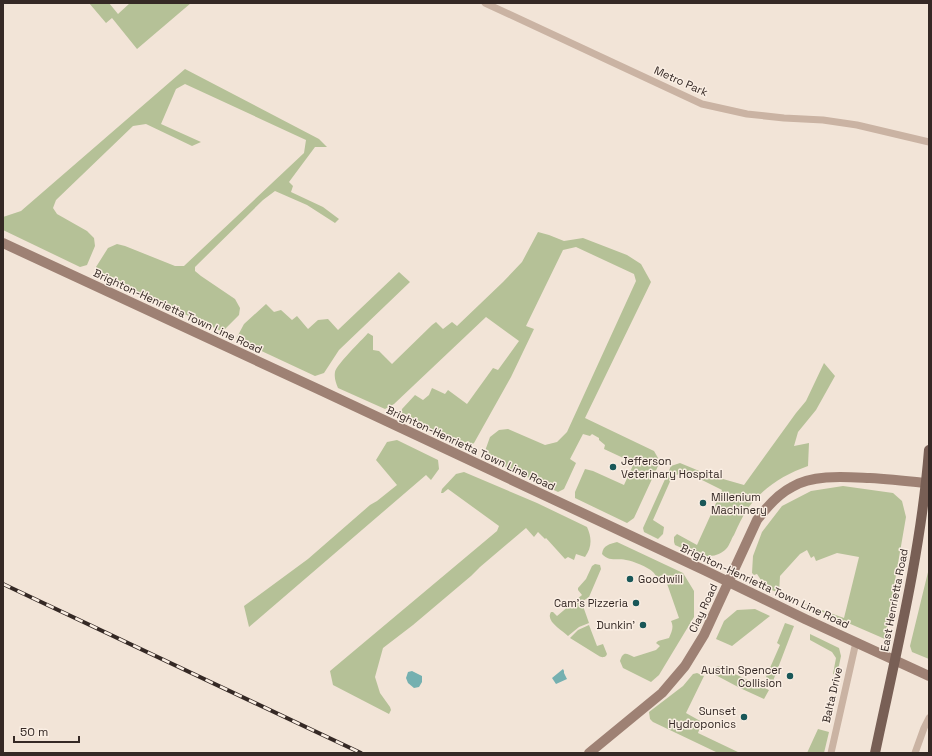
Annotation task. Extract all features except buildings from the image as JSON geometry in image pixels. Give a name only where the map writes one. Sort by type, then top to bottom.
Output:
[{"type":"main road","name":"East Henrietta Road","points":[[875,753],[906,605],[921,518],[929,462],[929,450]]},
{"type":"main road","points":[[921,518],[929,511]]},
{"type":"street","name":"Metro Park","points":[[485,3],[702,104],[747,114],[823,120],[857,125],[929,142]]},
{"type":"street","name":"Brighton-Henrietta Town Line Road","points":[[3,243],[929,676]]},
{"type":"street","name":"Clay Road","points":[[589,753],[662,693],[685,666],[704,635],[757,520],[767,507],[791,487],[805,481],[837,477],[901,480],[925,483]]},
{"type":"street","name":"Balta Drive","points":[[831,753],[856,642]]},
{"type":"street","points":[[915,753],[929,718]]},
{"type":"green space","points":[[89,3],[109,3],[118,14],[130,3],[191,3],[137,49],[112,18],[106,23]]},
{"type":"green space","points":[[185,69],[319,139],[327,147],[315,147],[289,182],[293,186],[291,192],[323,207],[339,219],[335,223],[307,205],[275,191],[263,200],[195,267],[195,271],[201,276],[235,299],[240,308],[239,315],[221,331],[99,274],[96,267],[108,248],[117,244],[175,266],[184,266],[304,153],[306,140],[185,84],[176,89],[161,124],[201,142],[192,146],[146,124],[133,126],[56,200],[53,208],[57,214],[87,231],[94,238],[95,246],[87,265],[80,267],[3,230],[3,217],[21,211]]},
{"type":"green space","points":[[538,232],[564,241],[583,238],[627,255],[641,264],[651,282],[585,418],[654,451],[658,458],[658,466],[634,518],[627,523],[575,498],[575,492],[585,469],[624,485],[634,463],[604,449],[605,445],[599,440],[599,438],[592,434],[590,436],[583,434],[570,459],[576,463],[564,489],[558,492],[490,459],[485,451],[490,437],[499,430],[508,429],[545,445],[557,442],[567,432],[636,281],[634,274],[576,247],[563,250],[526,326],[534,329],[511,377],[474,443],[467,448],[404,419],[401,414],[402,409],[415,395],[423,400],[429,395],[432,388],[445,394],[448,390],[467,404],[493,368],[498,370],[519,341],[486,317],[394,404],[385,409],[338,388],[336,382],[335,372],[337,368],[344,358],[368,333],[373,336],[373,350],[379,351],[392,364],[436,322],[443,329],[452,322],[457,326],[522,262]]},
{"type":"green space","points":[[399,272],[410,282],[339,350],[324,373],[315,376],[236,339],[244,324],[266,304],[274,312],[281,310],[292,320],[297,316],[308,329],[318,320],[328,319],[338,330]]},
{"type":"green space","points":[[824,363],[835,376],[816,410],[798,432],[794,446],[809,443],[808,466],[777,481],[758,497],[744,514],[729,544],[723,552],[710,556],[710,559],[704,558],[675,545],[674,537],[677,534],[697,545],[722,490],[702,480],[681,473],[672,477],[653,520],[664,527],[663,534],[658,539],[644,532],[643,528],[671,466],[680,463],[709,475],[744,485],[806,401]]},
{"type":"green space","points":[[397,440],[438,460],[439,469],[431,480],[426,475],[249,627],[244,606],[308,559],[370,505],[397,485],[376,460],[387,442]]},
{"type":"green space","points":[[464,472],[537,503],[587,527],[590,535],[589,550],[585,557],[576,554],[574,560],[568,557],[565,559],[546,538],[545,539],[538,532],[534,537],[526,528],[413,625],[383,648],[375,677],[380,693],[390,707],[391,710],[389,714],[333,685],[330,671],[497,531],[499,526],[448,489],[441,493],[442,489],[456,474]]},
{"type":"green space","points":[[843,486],[893,493],[902,501],[906,517],[885,639],[802,603],[844,618],[859,557],[837,553],[816,561],[814,556],[811,558],[807,550],[800,554],[780,576],[779,593],[762,586],[758,582],[761,580],[757,574],[754,575],[752,573],[753,556],[762,532],[782,506],[811,491]]},
{"type":"green space","points":[[617,542],[683,573],[694,591],[694,617],[659,675],[651,682],[623,668],[620,661],[621,658],[624,654],[634,657],[656,650],[660,646],[656,643],[658,641],[669,638],[672,629],[671,621],[679,618],[664,575],[657,578],[651,570],[640,564],[626,560],[610,559],[602,554],[605,547],[609,544]]},
{"type":"green space","points":[[595,564],[600,565],[601,569],[589,597],[583,601],[586,605],[583,606],[589,623],[579,627],[568,636],[552,622],[550,619],[551,612],[557,616],[582,595],[578,588],[586,579],[592,566]]},
{"type":"green space","points":[[929,568],[929,659],[912,652],[910,646]]},
{"type":"green space","points":[[755,609],[770,616],[732,646],[716,639],[724,621],[737,610]]},
{"type":"green space","points":[[785,623],[794,626],[773,681],[766,677],[780,645],[777,643]]},
{"type":"green space","points":[[589,625],[597,646],[603,644],[607,654],[605,657],[599,656],[570,638],[578,630]]},
{"type":"green space","points":[[810,634],[839,648],[841,656],[837,675],[833,674],[836,658],[832,652],[810,640]]},
{"type":"green space","points":[[718,666],[769,690],[764,699],[708,671]]},
{"type":"green space","points":[[697,673],[704,676],[686,713],[702,722],[698,733],[740,753],[718,753],[653,722],[650,719],[649,712],[683,686],[693,674]]},
{"type":"green space","points":[[818,729],[829,732],[824,753],[807,753]]},
{"type":"water","points":[[563,669],[567,679],[556,684],[552,678]]},
{"type":"water","points":[[412,671],[422,676],[422,682],[419,687],[414,688],[408,683],[406,678],[408,672]]},
{"type":"railway","points":[[3,584],[361,753]]},
{"type":"place","name":"Jefferson Veterinary Hospital","points":[[613,467]]},
{"type":"place","name":"Millenium Machinery","points":[[703,503]]},
{"type":"place","name":"Goodwill","points":[[630,579]]},
{"type":"place","name":"Cam's Pizzeria","points":[[636,603]]},
{"type":"place","name":"Dunkin'","points":[[643,625]]},
{"type":"place","name":"Austin Spencer Collision","points":[[790,676]]},
{"type":"place","name":"Sunset Hydroponics","points":[[744,717]]}]
